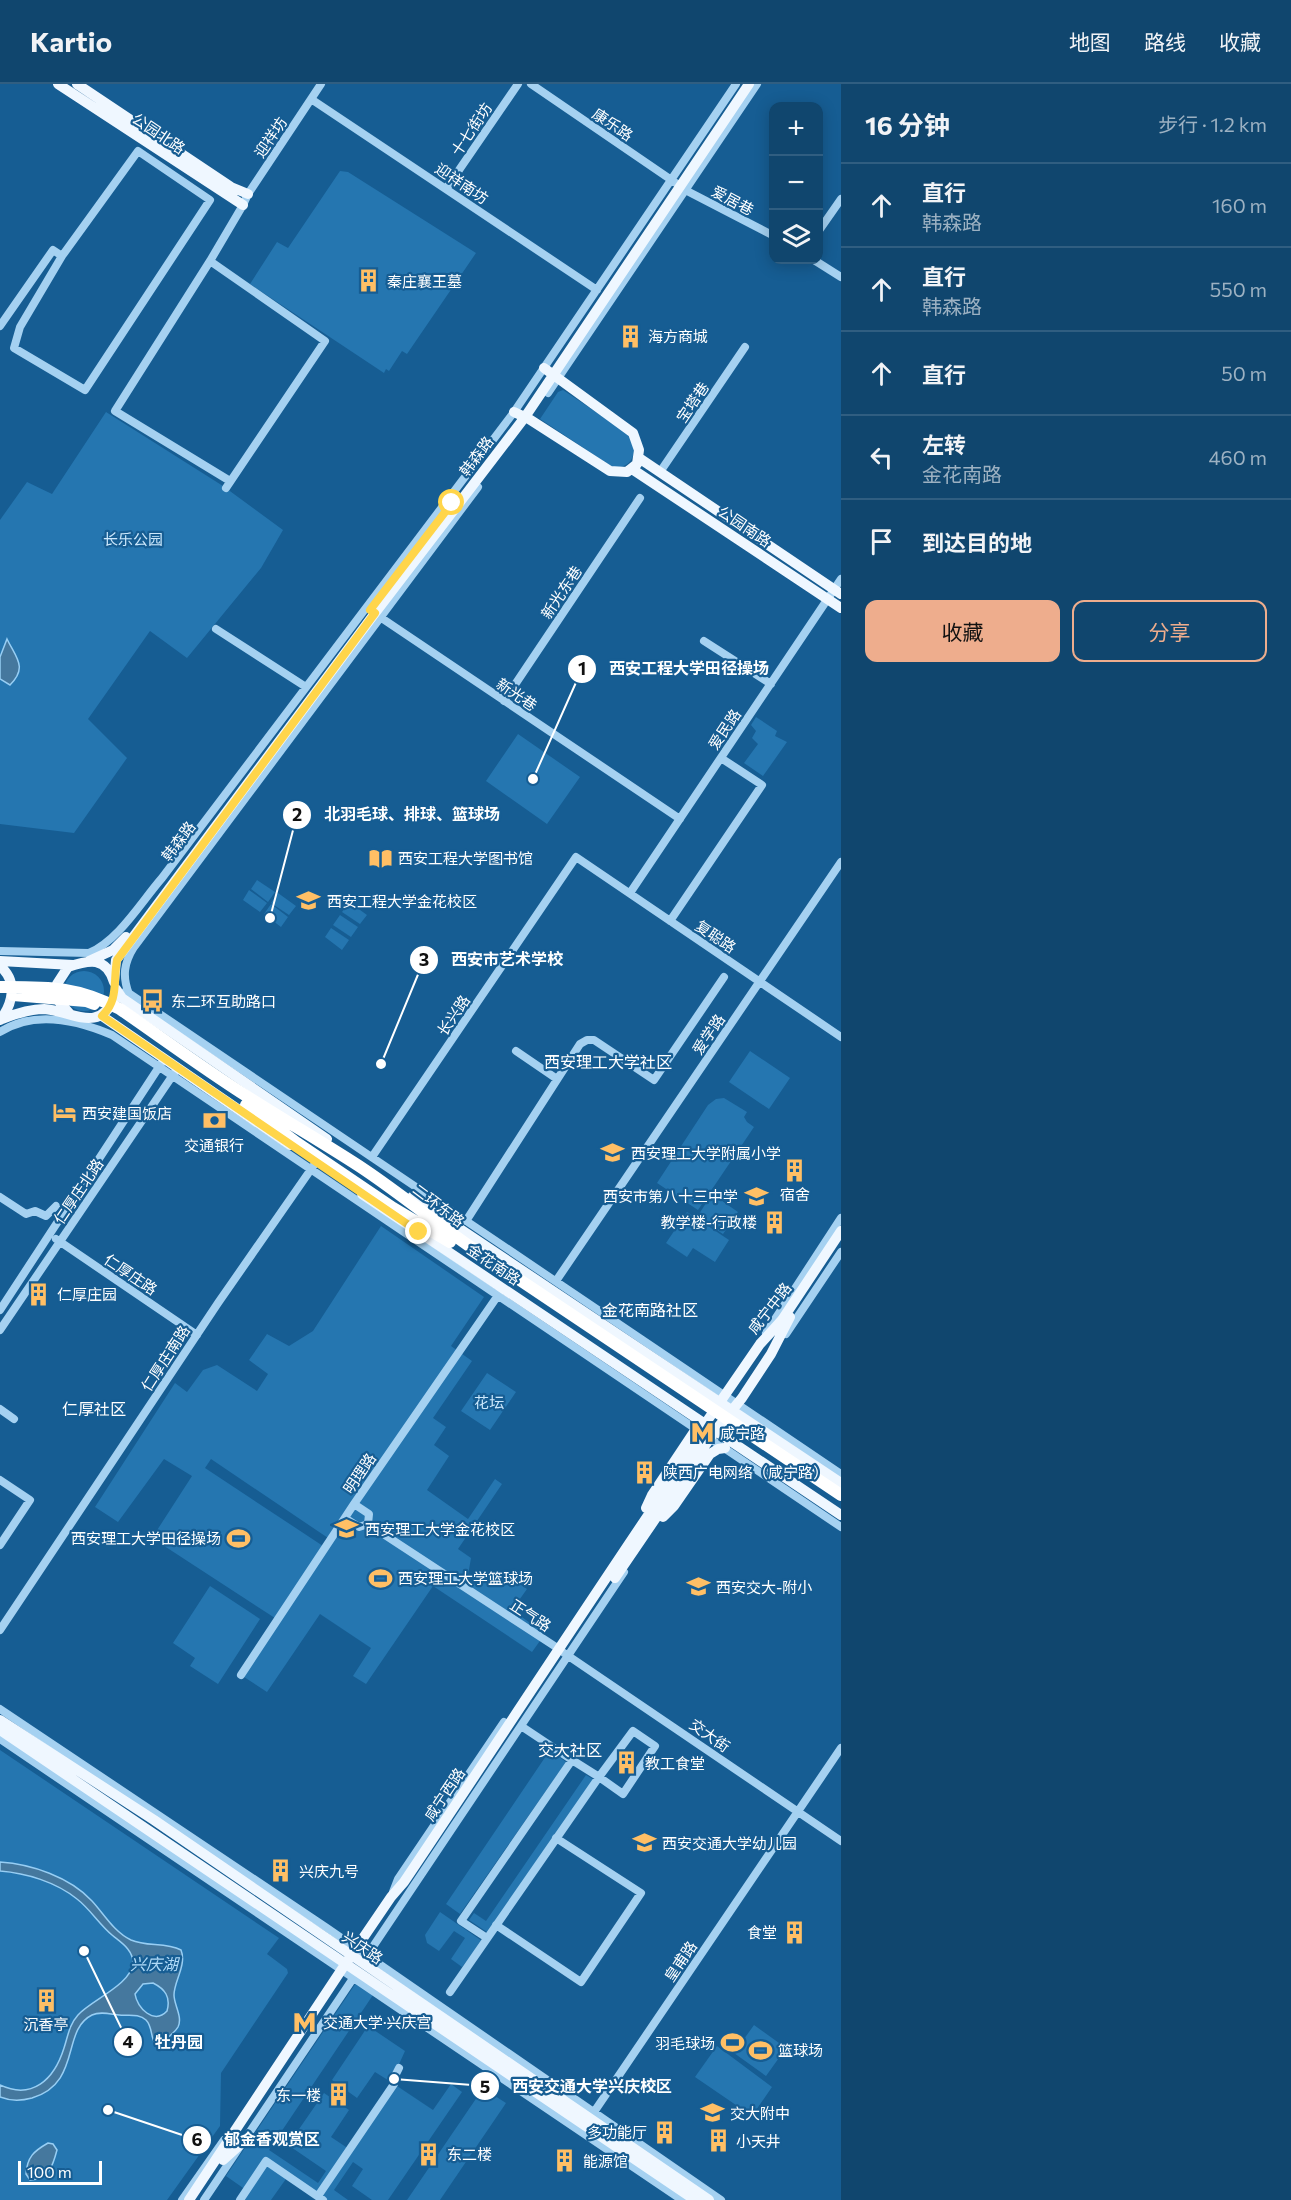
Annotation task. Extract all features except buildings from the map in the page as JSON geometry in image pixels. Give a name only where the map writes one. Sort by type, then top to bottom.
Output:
[{"type":"highway","name":"二环东路","points":[[0,987],[68,990],[97,997],[120,1009],[229,1078],[410,1201],[442,1236],[509,1287],[841,1504]]},
{"type":"highway","name":"二环东路","points":[[0,995],[41,996],[86,1001],[99,1006],[229,1078],[273,1124],[393,1208],[428,1223]]},
{"type":"highway","points":[[273,1124],[291,1146]]},
{"type":"highway","points":[[316,1138],[338,1147]]},
{"type":"highway","points":[[411,1196],[428,1223]]},
{"type":"highway","points":[[394,1216],[428,1223]]},
{"type":"highway","name":"二环东路","points":[[509,1287],[841,1495]]},
{"type":"main road","name":"公园北路","points":[[58,84],[243,205]]},
{"type":"main road","name":"公园北路","points":[[77,84],[231,188],[248,194]]},
{"type":"main road","name":"韩森路","points":[[115,986],[117,960],[521,415],[743,84]]},
{"type":"main road","name":"韩森路","points":[[678,184],[749,84]]},
{"type":"main road","points":[[521,415],[610,471],[618,473],[632,469],[637,464],[639,450],[633,433],[551,373]]},
{"type":"main road","name":"公园南路","points":[[639,458],[838,591]]},
{"type":"main road","name":"公园南路","points":[[632,469],[841,608]]},
{"type":"main road","name":"韩森路","points":[[89,957],[120,945],[375,614]]},
{"type":"main road","points":[[1,1020],[32,1010],[53,1010],[80,1017],[102,1016],[111,1005],[115,986],[105,966],[89,957],[68,967],[55,990],[58,1002],[70,1014]]},
{"type":"main road","points":[[0,961],[73,965]]},
{"type":"main road","points":[[0,966],[10,979],[12,992],[10,1005],[1,1020]]},
{"type":"main road","name":"金花南路","points":[[115,986],[123,998],[229,1078],[722,1399],[841,1483]]},
{"type":"main road","name":"金花南路","points":[[102,1016],[162,1063],[291,1146],[313,1166],[509,1287],[706,1431],[841,1515]]},
{"type":"main road","name":"咸宁中路","points":[[722,1399],[760,1344],[782,1320],[841,1231]]},
{"type":"main road","name":"咸宁中路","points":[[735,1408],[771,1354],[787,1322],[841,1242]]},
{"type":"main road","name":"咸宁西路","points":[[196,2200],[632,1547],[649,1529],[722,1399]]},
{"type":"main road","name":"咸宁西路","points":[[632,1547],[636,1531],[652,1495],[706,1431],[735,1408]]},
{"type":"main road","points":[[649,1529],[668,1512],[710,1454],[725,1448]]},
{"type":"main road","name":"咸宁西路","points":[[189,2200],[240,2121],[354,1963],[391,1897],[562,1651]]},
{"type":"main road","name":"兴庆路","points":[[0,1720],[154,1820],[354,1963]]},
{"type":"main road","name":"兴庆路","points":[[0,1730],[709,2200]]},
{"type":"main road","name":"兴庆路","points":[[589,2119],[695,2200]]},
{"type":"main road","points":[[223,2160],[244,2141]]},
{"type":"street","name":"迎祥坊","points":[[210,261],[325,340],[228,484],[115,411],[210,261],[248,194],[321,84]]},
{"type":"street","name":"十七街坊","points":[[447,189],[518,84]]},
{"type":"street","name":"康乐路","points":[[531,84],[678,184]]},
{"type":"street","points":[[678,184],[736,84]]},
{"type":"street","points":[[551,373],[597,290],[757,84]]},
{"type":"street","name":"迎祥南坊","points":[[311,99],[597,290]]},
{"type":"street","points":[[138,151],[210,200],[85,390],[14,348],[20,327],[62,256],[138,151]]},
{"type":"street","name":"爱居巷","points":[[678,184],[769,233]]},
{"type":"street","points":[[823,226],[841,199]]},
{"type":"street","points":[[0,326],[53,250],[62,256]]},
{"type":"street","points":[[820,264],[841,277]]},
{"type":"street","name":"宝塔巷","points":[[660,472],[745,347]]},
{"type":"street","points":[[0,951],[89,957],[114,936],[162,878],[306,687],[521,415]]},
{"type":"street","name":"新光东巷","points":[[504,701],[640,498]]},
{"type":"street","name":"爱民路","points":[[630,893],[828,599],[838,591],[841,579]]},
{"type":"street","points":[[375,614],[134,947],[115,986],[129,994],[229,1078],[372,1157],[556,1281],[722,1399]]},
{"type":"street","name":"新光巷","points":[[375,614],[680,819]]},
{"type":"street","points":[[216,629],[306,687]]},
{"type":"street","points":[[704,641],[771,684]]},
{"type":"street","points":[[670,921],[762,785],[721,758]]},
{"type":"street","name":"复聪路","points":[[576,857],[841,1037]]},
{"type":"street","name":"长兴路","points":[[372,1157],[576,857]]},
{"type":"street","name":"爱学路","points":[[556,1281],[841,862]]},
{"type":"street","points":[[125,965],[129,994]]},
{"type":"street","points":[[466,1221],[580,1044],[594,1040],[654,1080],[724,977]]},
{"type":"street","points":[[0,1032],[17,1023],[46,1019],[85,1026],[112,1035],[162,1063]]},
{"type":"street","points":[[516,1051],[557,1079]]},
{"type":"street","name":"仁厚庄北路","points":[[0,1310],[162,1063]]},
{"type":"street","points":[[176,1072],[313,1166],[509,1287]]},
{"type":"street","name":"仁厚庄北路","points":[[0,1330],[176,1072]]},
{"type":"street","name":"仁厚庄南路","points":[[0,1630],[313,1166]]},
{"type":"street","points":[[0,1197],[26,1214],[35,1210],[45,1216],[56,1206]]},
{"type":"street","points":[[760,1344],[775,1317],[841,1218]]},
{"type":"street","name":"仁厚庄路","points":[[50,1236],[197,1335]]},
{"type":"street","points":[[771,1354],[841,1252]]},
{"type":"street","name":"明理路","points":[[241,1675],[354,1504],[509,1287]]},
{"type":"street","points":[[735,1408],[841,1474]]},
{"type":"street","points":[[0,1409],[14,1419]]},
{"type":"street","points":[[706,1431],[725,1448],[841,1527]]},
{"type":"street","points":[[0,1480],[30,1500],[0,1545]]},
{"type":"street","points":[[345,1518],[359,1527],[368,1524],[369,1514],[354,1504]]},
{"type":"street","name":"正气路","points":[[368,1524],[562,1651]]},
{"type":"street","points":[[204,2200],[244,2141],[354,1963],[521,1726],[562,1651]]},
{"type":"street","name":"交大街","points":[[562,1651],[841,1841]]},
{"type":"street","points":[[0,1709],[682,2200]]},
{"type":"street","points":[[450,1992],[556,1838],[599,1777],[633,1731],[655,1746],[623,1794],[599,1777],[521,1726]]},
{"type":"street","points":[[0,1739],[354,1963],[589,2119],[721,2200]]},
{"type":"street","name":"皇甫路","points":[[589,2119],[841,1748]]},
{"type":"street","points":[[487,1938],[461,1921],[572,1760]]},
{"type":"street","points":[[496,1925],[581,1982],[641,1893],[556,1838]]},
{"type":"street","points":[[240,2200],[266,2161],[321,2198],[394,2084],[399,2068]]},
{"type":"street","points":[[182,2200],[213,2153],[240,2121]]},
{"type":"green space","points":[[340,171],[348,172],[476,253],[407,354],[402,351],[389,371],[386,369],[384,373],[250,284],[277,242],[288,248]]},
{"type":"green space","points":[[563,390],[626,432],[634,450],[627,464],[614,468],[540,419],[558,392]]},
{"type":"green space","name":"长乐公园","points":[[106,412],[223,486],[283,530],[261,568],[187,658],[150,631],[88,719],[127,758],[74,833],[0,824],[0,520],[27,482],[52,494]]},
{"type":"green space","points":[[756,717],[777,731],[775,736],[787,742],[763,776],[744,763],[758,744],[752,738],[756,731],[751,725]]},
{"type":"green space","points":[[518,734],[580,777],[547,824],[486,781]]},
{"type":"green space","points":[[257,880],[275,892],[268,902],[251,889]]},
{"type":"green space","points":[[249,890],[267,903],[260,912],[243,900]]},
{"type":"green space","points":[[278,893],[296,906],[289,915],[271,903]]},
{"type":"green space","points":[[349,902],[367,915],[360,924],[342,912]]},
{"type":"green space","points":[[271,904],[288,917],[281,927],[264,914]]},
{"type":"green space","points":[[340,915],[358,927],[351,937],[333,925]]},
{"type":"green space","points":[[331,928],[349,940],[342,950],[325,937]]},
{"type":"green space","points":[[84,971],[92,972],[98,977],[103,983],[103,999],[98,1005],[92,1010],[84,1011],[76,1010],[70,1005],[65,999],[64,991],[65,983],[70,977],[76,972]]},
{"type":"green space","points":[[750,1051],[790,1078],[769,1109],[729,1082]]},
{"type":"green space","points":[[724,1098],[747,1112],[744,1117],[754,1127],[698,1210],[657,1183],[708,1105],[716,1099]]},
{"type":"green space","points":[[712,1194],[738,1212],[723,1234],[697,1217]]},
{"type":"green space","points":[[687,1212],[729,1240],[715,1262],[693,1248],[687,1257],[666,1243]]},
{"type":"green space","points":[[381,1226],[484,1297],[451,1346],[472,1361],[433,1418],[446,1427],[434,1445],[449,1456],[427,1490],[468,1519],[495,1479],[502,1484],[458,1549],[471,1558],[467,1581],[491,1582],[499,1570],[527,1589],[512,1610],[533,1625],[535,1623],[547,1631],[532,1652],[433,1586],[366,1684],[353,1676],[371,1648],[320,1614],[267,1692],[241,1675],[278,1620],[152,1538],[192,1476],[164,1459],[118,1522],[95,1507],[175,1383],[187,1392],[203,1370],[217,1365],[257,1391],[268,1374],[249,1360],[267,1334],[289,1346],[313,1331]],"holes":[[[211,1459],[331,1540],[326,1548],[205,1468]]]},
{"type":"green space","name":"花坛","points":[[487,1373],[516,1392],[490,1430],[461,1411]]},
{"type":"green space","points":[[210,1586],[260,1619],[218,1684],[190,1666],[195,1658],[173,1643]]},
{"type":"green space","points":[[0,1750],[279,1938],[267,1954],[287,1969],[288,1973],[221,2073],[220,2126],[167,2200],[0,2200]]},
{"type":"green space","points":[[550,1750],[566,1762],[460,1914],[446,1904]]},
{"type":"green space","points":[[586,1775],[596,1781],[490,1934],[469,1920],[474,1913],[486,1921]]},
{"type":"green space","points":[[440,1912],[482,1941],[462,1967],[451,1959],[465,1938],[454,1931],[439,1951],[427,1943],[425,1935]]},
{"type":"green space","points":[[356,1983],[373,1995],[269,2150],[318,2183],[326,2171],[288,2145],[324,2093],[349,2110],[331,2137],[349,2149],[394,2084],[433,2110],[451,2084],[462,2092],[388,2200],[372,2200],[352,2186],[363,2169],[353,2162],[334,2190],[348,2200],[324,2200],[288,2176],[271,2200],[240,2200],[246,2190],[226,2176]]},
{"type":"green space","name":"篮球场","points":[[754,2025],[786,2048],[766,2076],[734,2053]]},
{"type":"green space","points":[[368,2026],[405,2051],[391,2082],[375,2072],[357,2098],[332,2080]]},
{"type":"green space","points":[[717,2046],[772,2087],[752,2116],[695,2077]]},
{"type":"green space","points":[[486,2084],[498,2092],[495,2096],[506,2103],[502,2109],[440,2200],[407,2200]]},
{"type":"water","points":[[7,639],[19,662],[18,673],[10,685],[0,679],[0,657]]},
{"type":"water","name":"兴庆湖","points":[[0,1862],[49,1873],[73,1885],[83,1893],[125,1937],[137,1942],[181,1950],[182,1961],[174,1995],[179,2023],[174,2032],[156,2045],[150,2026],[140,2016],[102,2013],[92,2015],[83,2022],[77,2032],[65,2069],[48,2091],[24,2100],[0,2097],[0,2085],[22,2090],[32,2088],[48,2078],[60,2059],[75,2019],[84,2009],[118,1985],[131,1971],[133,1963],[126,1946],[107,1931],[82,1903],[69,1893],[40,1879],[0,1871]],"holes":[[[143,1984],[157,1985],[166,1994],[168,2002],[167,2011],[157,2016],[147,2013],[139,2005],[135,1994]]]},
{"type":"water","points":[[48,2143],[53,2144],[57,2150],[52,2166],[42,2177],[30,2180],[26,2174],[30,2159],[35,2152]]},
{"type":"place","name":"秦庄襄王墓","points":[[369,281]]},
{"type":"place","name":"海方商城","points":[[630,336]]},
{"type":"place","name":"西安工程大学田径操场","points":[[533,779]]},
{"type":"place","name":"西安工程大学图书馆","points":[[380,858]]},
{"type":"place","name":"西安工程大学金花校区","points":[[309,901]]},
{"type":"place","name":"北羽毛球、排球、篮球场","points":[[270,918]]},
{"type":"place","name":"东二环互助路口","points":[[153,1001]]},
{"type":"place","name":"西安市艺术学校","points":[[381,1064]]},
{"type":"place","name":"西安建国饭店","points":[[64,1113]]},
{"type":"place","name":"交通银行","points":[[214,1121]]},
{"type":"place","name":"西安理工大学附属小学","points":[[613,1153]]},
{"type":"place","name":"宿舍","points":[[795,1170]]},
{"type":"place","name":"西安市第八十三中学","points":[[756,1196]]},
{"type":"place","name":"教学楼-行政楼","points":[[775,1222]]},
{"type":"place","name":"仁厚庄园","points":[[39,1294]]},
{"type":"place","name":"咸宁路","points":[[702,1433]]},
{"type":"place","name":"陕西广电网络（咸宁路）","points":[[645,1472]]},
{"type":"place","name":"西安理工大学金花校区","points":[[347,1529]]},
{"type":"place","name":"西安理工大学田径操场","points":[[239,1538]]},
{"type":"place","name":"西安理工大学篮球场","points":[[380,1578]]},
{"type":"place","name":"西安交大-附小","points":[[698,1587]]},
{"type":"place","name":"教工食堂","points":[[627,1763]]},
{"type":"place","name":"西安交通大学幼儿园","points":[[644,1843]]},
{"type":"place","name":"兴庆九号","points":[[281,1871]]},
{"type":"place","name":"食堂","points":[[795,1932]]},
{"type":"place","name":"牡丹园","points":[[84,1951]]},
{"type":"place","name":"沉香亭","points":[[46,2000]]},
{"type":"place","name":"交通大学·兴庆宫","points":[[305,2022]]},
{"type":"place","name":"羽毛球场","points":[[733,2043]]},
{"type":"place","name":"篮球场","points":[[760,2050]]},
{"type":"place","name":"西安交通大学兴庆校区","points":[[394,2079]]},
{"type":"place","name":"东一楼","points":[[339,2095]]},
{"type":"place","name":"郁金香观赏区","points":[[108,2110]]},
{"type":"place","name":"交大附中","points":[[712,2113]]},
{"type":"place","name":"多功能厅","points":[[665,2132]]},
{"type":"place","name":"小天井","points":[[718,2141]]},
{"type":"place","name":"东二楼","points":[[429,2154]]},
{"type":"place","name":"能源馆","points":[[565,2161]]},
{"type":"district","name":"西安理工大学社区","points":[[608,1061]]},
{"type":"district","name":"金花南路社区","points":[[650,1309]]},
{"type":"district","name":"仁厚社区","points":[[94,1408]]},
{"type":"district","name":"交大社区","points":[[570,1749]]},
{"type":"route","points":[[419,1232],[102,1016],[108,1011],[115,997],[114,982],[117,960],[375,613],[370,610],[452,503]]}]
